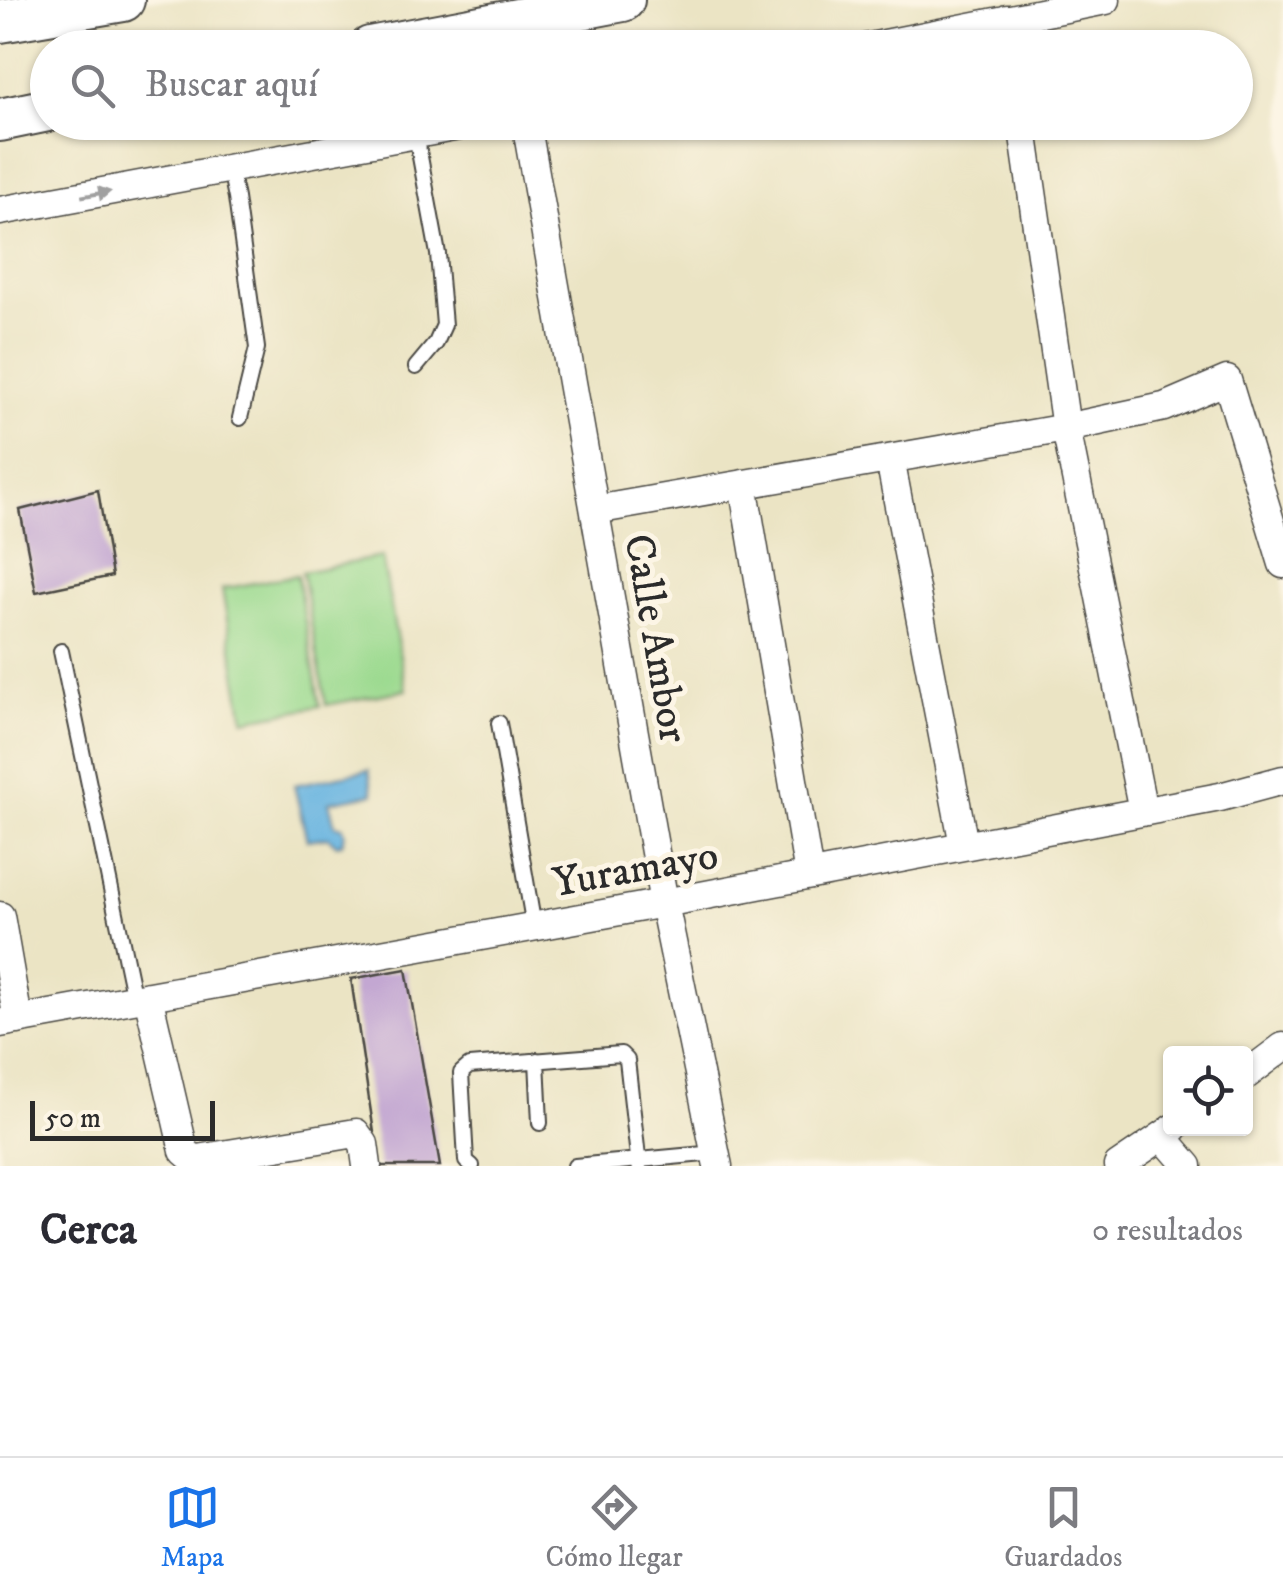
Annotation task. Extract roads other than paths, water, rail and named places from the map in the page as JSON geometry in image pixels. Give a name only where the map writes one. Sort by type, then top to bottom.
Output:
[{"type":"main road","points":[[0,22],[123,0]]},
{"type":"main road","points":[[522,30],[623,0]]},
{"type":"main road","points":[[0,120],[30,114]]},
{"type":"street","points":[[953,30],[1106,0]]},
{"type":"street","points":[[1008,19],[1010,30]]},
{"type":"street","points":[[0,211],[389,140]]},
{"type":"street","name":"Calle Ambor","points":[[529,140],[664,903],[717,1159]]},
{"type":"street","points":[[1025,140],[1066,428],[1143,811]]},
{"type":"street","points":[[595,510],[1066,428],[1164,406],[1228,380],[1283,564]]},
{"type":"street","points":[[890,459],[964,846]]},
{"type":"street","points":[[742,484],[809,876]]},
{"type":"street","name":"Yuramayo","points":[[9,1021],[809,876],[1220,797],[1283,780]]},
{"type":"street","points":[[0,916],[9,1021]]},
{"type":"street","points":[[141,998],[184,1151],[191,1157],[356,1133],[364,1144],[366,1166]]},
{"type":"street","points":[[1253,1070],[1283,1047]]},
{"type":"street","points":[[1118,1166],[1163,1136]]},
{"type":"street","points":[[1170,1136],[1188,1166]]},
{"type":"lane","points":[[416,367],[444,325],[438,254],[417,140]]},
{"type":"lane","points":[[230,169],[257,348],[240,418]]},
{"type":"lane","points":[[61,651],[141,998]]},
{"type":"lane","points":[[499,722],[534,927]]},
{"type":"lane","points":[[472,1166],[466,1161],[461,1073],[469,1066],[621,1054],[628,1060],[638,1163]]},
{"type":"lane","points":[[536,1060],[540,1124]]},
{"type":"lane","points":[[575,1166],[717,1159]]},
{"type":"water","points":[[369,770],[373,794],[329,802],[335,825],[343,827],[345,833],[342,843],[337,845],[328,837],[307,840],[294,785]]}]
